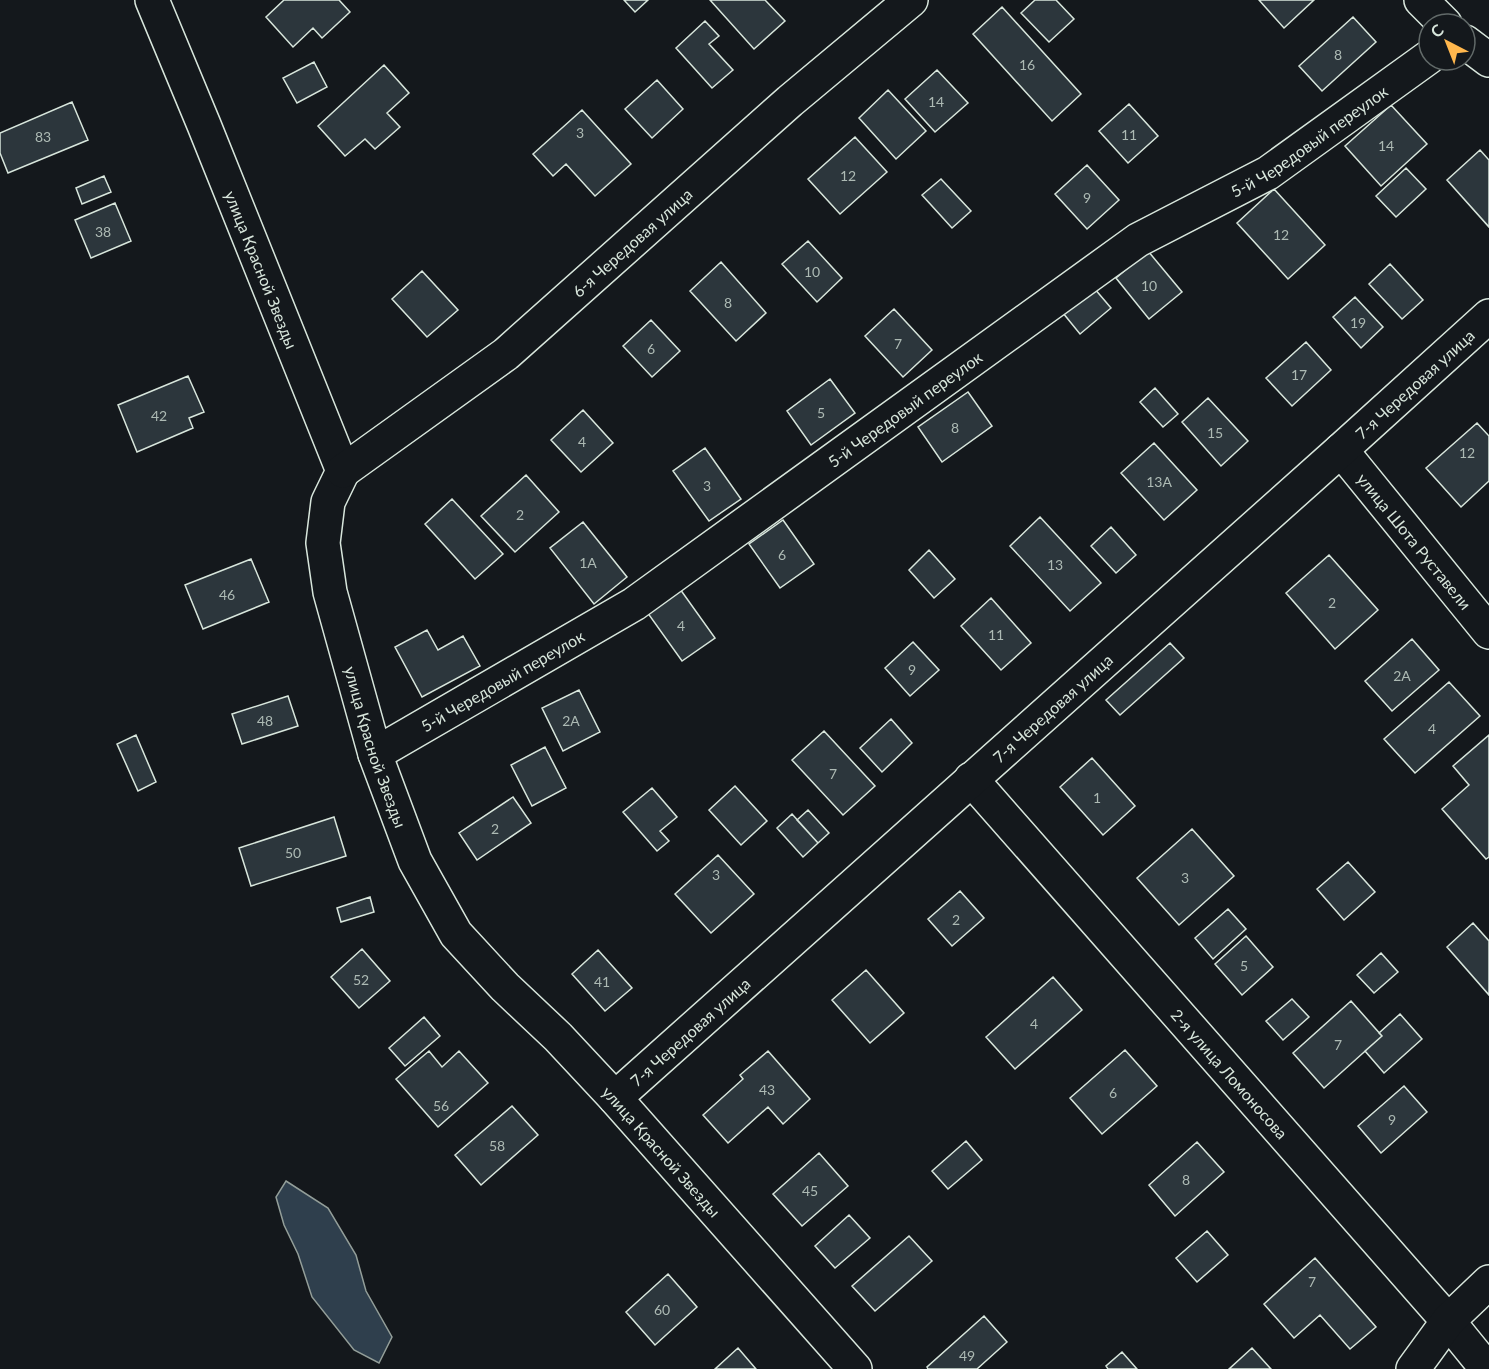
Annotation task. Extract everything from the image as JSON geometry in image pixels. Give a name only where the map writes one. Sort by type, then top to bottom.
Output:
[{"type":"street","name":"улица Красной Звезды","points":[[152,0],[342,471],[328,502],[323,543],[330,592],[375,754],[415,861],[456,934],[615,1098],[855,1369]]},
{"type":"street","name":"6-я Чередовая улица","points":[[342,471],[506,354],[790,101],[911,0]]},
{"type":"street","points":[[1420,0],[1432,12]]},
{"type":"street","name":"5-й Чередовый переулок","points":[[375,754],[634,604],[1138,240],[1268,173],[1417,66]]},
{"type":"street","name":"7-я Чередовая улица","points":[[615,1098],[1489,316]]},
{"type":"street","name":"улица Шота Руставели","points":[[1341,450],[1489,632]]},
{"type":"street","name":"2-я улица Ломоносова","points":[[971,779],[1449,1321],[1487,1369]]},
{"type":"street","points":[[1413,1369],[1449,1321],[1489,1282]]},
{"type":"water","points":[[286,1181],[328,1208],[356,1255],[366,1291],[392,1337],[379,1363],[354,1350],[312,1297],[298,1254],[284,1225],[276,1197]]},
{"type":"building","points":[[284,0],[339,0],[350,12],[322,38],[313,28],[293,47],[266,17]]},
{"type":"building","points":[[624,0],[648,0],[635,12]]},
{"type":"building","points":[[710,0],[765,0],[785,21],[754,49]]},
{"type":"building","points":[[1035,0],[1056,0],[1074,19],[1049,42],[1021,13]]},
{"type":"building","points":[[1259,0],[1314,0],[1284,28]]},
{"type":"building","points":[[1002,7],[1081,94],[1052,121],[973,34]]},
{"type":"building","points":[[1353,17],[1376,42],[1322,91],[1299,66]]},
{"type":"building","points":[[705,21],[719,36],[709,44],[733,70],[712,88],[676,48]]},
{"type":"building","points":[[314,62],[327,87],[297,103],[283,78]]},
{"type":"building","points":[[384,65],[409,93],[387,113],[400,127],[375,149],[365,139],[345,156],[318,126]]},
{"type":"building","points":[[937,70],[968,103],[935,132],[905,99]]},
{"type":"building","points":[[657,80],[683,109],[652,138],[625,109]]},
{"type":"building","points":[[888,90],[926,131],[896,159],[859,118]]},
{"type":"building","points":[[72,102],[88,140],[8,173],[0,153],[0,133]]},
{"type":"building","points":[[1129,104],[1158,136],[1128,163],[1099,131]]},
{"type":"building","points":[[1391,105],[1427,144],[1381,186],[1345,146]]},
{"type":"building","points":[[582,110],[631,164],[595,196],[566,164],[553,176],[533,154]]},
{"type":"building","points":[[855,137],[887,172],[840,214],[808,179]]},
{"type":"building","points":[[1480,150],[1489,160],[1489,227],[1447,180]]},
{"type":"building","points":[[1087,165],[1119,200],[1087,229],[1055,194]]},
{"type":"building","points":[[1406,168],[1426,189],[1396,217],[1376,196]]},
{"type":"building","points":[[104,176],[111,192],[82,204],[76,188]]},
{"type":"building","points":[[941,179],[971,211],[952,228],[922,195]]},
{"type":"building","points":[[1274,189],[1325,245],[1288,279],[1237,223]]},
{"type":"building","points":[[115,203],[131,241],[91,258],[75,220]]},
{"type":"building","points":[[808,241],[842,278],[817,302],[782,264]]},
{"type":"building","points":[[1148,251],[1182,292],[1149,319],[1116,278]]},
{"type":"building","points":[[721,262],[766,313],[736,341],[690,291]]},
{"type":"building","points":[[1390,264],[1423,300],[1402,319],[1369,284]]},
{"type":"building","points":[[422,271],[458,310],[427,337],[392,299]]},
{"type":"building","points":[[1094,288],[1111,308],[1080,334],[1063,313]]},
{"type":"building","points":[[1355,297],[1383,327],[1361,348],[1333,317]]},
{"type":"building","points":[[894,309],[932,350],[903,377],[865,336]]},
{"type":"building","points":[[651,320],[680,351],[652,377],[623,346]]},
{"type":"building","points":[[1306,342],[1331,370],[1292,406],[1266,378]]},
{"type":"building","points":[[188,376],[204,412],[189,418],[193,428],[137,452],[118,405]]},
{"type":"building","points":[[830,379],[855,413],[811,445],[787,411]]},
{"type":"building","points":[[1155,388],[1178,414],[1163,427],[1140,402]]},
{"type":"building","points":[[968,392],[992,426],[942,462],[918,427]]},
{"type":"building","points":[[1208,398],[1248,441],[1221,466],[1182,422]]},
{"type":"building","points":[[583,410],[613,443],[581,472],[551,440]]},
{"type":"building","points":[[1477,423],[1489,436],[1489,481],[1461,507],[1426,468]]},
{"type":"building","points":[[1154,443],[1197,490],[1164,520],[1121,473]]},
{"type":"building","points":[[705,448],[741,499],[709,521],[673,471]]},
{"type":"building","points":[[526,475],[559,512],[515,552],[481,516]]},
{"type":"building","points":[[452,499],[503,554],[475,579],[425,524]]},
{"type":"building","points":[[1040,517],[1101,583],[1070,611],[1010,546]]},
{"type":"building","points":[[783,520],[814,564],[780,588],[749,544]]},
{"type":"building","points":[[583,522],[627,577],[594,604],[550,548]]},
{"type":"building","points":[[1111,527],[1136,555],[1116,573],[1091,546]]},
{"type":"building","points":[[929,550],[955,579],[934,598],[909,570]]},
{"type":"building","points":[[1329,555],[1378,610],[1335,649],[1286,593]]},
{"type":"building","points":[[251,559],[269,602],[203,629],[185,585]]},
{"type":"building","points":[[680,589],[715,638],[682,661],[647,612]]},
{"type":"building","points":[[991,598],[1031,643],[1001,670],[961,626]]},
{"type":"building","points":[[427,630],[438,650],[463,636],[480,666],[422,697],[395,647]]},
{"type":"building","points":[[1412,639],[1439,670],[1392,711],[1365,681]]},
{"type":"building","points":[[913,642],[939,670],[910,696],[885,668]]},
{"type":"building","points":[[1170,643],[1184,658],[1120,715],[1106,700]]},
{"type":"building","points":[[1449,682],[1480,716],[1415,773],[1384,739]]},
{"type":"building","points":[[579,690],[600,732],[563,751],[542,708]]},
{"type":"building","points":[[288,696],[298,726],[242,744],[232,714]]},
{"type":"building","points":[[891,719],[912,743],[882,772],[860,748]]},
{"type":"building","points":[[824,731],[875,786],[843,815],[792,760]]},
{"type":"building","points":[[136,735],[156,782],[138,791],[117,744]]},
{"type":"building","points":[[1489,735],[1489,857],[1486,859],[1442,809],[1469,785],[1453,766]]},
{"type":"building","points":[[545,747],[566,788],[532,806],[511,765]]},
{"type":"building","points":[[1092,758],[1135,806],[1103,835],[1060,787]]},
{"type":"building","points":[[735,786],[767,821],[741,845],[709,810]]},
{"type":"building","points":[[652,788],[677,817],[660,831],[669,841],[657,851],[623,812]]},
{"type":"building","points":[[513,797],[531,823],[477,860],[459,833]]},
{"type":"building","points":[[808,810],[829,833],[818,843],[797,820]]},
{"type":"building","points":[[792,814],[818,843],[803,857],[777,828]]},
{"type":"building","points":[[334,817],[346,856],[251,886],[239,848]]},
{"type":"building","points":[[1192,829],[1234,876],[1179,925],[1137,878]]},
{"type":"building","points":[[718,855],[754,894],[711,933],[675,894]]},
{"type":"building","points":[[1348,862],[1375,892],[1344,920],[1317,889]]},
{"type":"building","points":[[960,891],[984,918],[952,946],[928,919]]},
{"type":"building","points":[[370,897],[374,912],[341,922],[337,908]]},
{"type":"building","points":[[1228,909],[1246,929],[1213,959],[1195,938]]},
{"type":"building","points":[[1473,923],[1489,941],[1489,995],[1447,947]]},
{"type":"building","points":[[1246,936],[1273,967],[1242,995],[1215,964]]},
{"type":"building","points":[[362,949],[390,981],[359,1008],[331,977]]},
{"type":"building","points":[[598,950],[632,988],[605,1011],[572,974]]},
{"type":"building","points":[[1381,953],[1398,972],[1374,993],[1357,975]]},
{"type":"building","points":[[866,970],[904,1013],[870,1043],[832,1000]]},
{"type":"building","points":[[1053,977],[1082,1010],[1015,1069],[986,1037]]},
{"type":"building","points":[[1292,999],[1309,1017],[1283,1040],[1266,1021]]},
{"type":"building","points":[[1351,1001],[1382,1036],[1324,1088],[1293,1053]]},
{"type":"building","points":[[1400,1014],[1422,1039],[1384,1073],[1365,1051],[1382,1036],[1379,1033]]},
{"type":"building","points":[[424,1017],[440,1036],[405,1066],[389,1048]]},
{"type":"building","points":[[1125,1050],[1157,1086],[1102,1134],[1070,1098]]},
{"type":"building","points":[[429,1051],[442,1067],[459,1051],[488,1083],[438,1127],[396,1079]]},
{"type":"building","points":[[768,1051],[810,1099],[783,1124],[768,1107],[728,1143],[703,1115],[743,1079],[740,1075]]},
{"type":"building","points":[[1404,1086],[1427,1112],[1381,1153],[1358,1126]]},
{"type":"building","points":[[512,1106],[538,1135],[481,1185],[455,1155]]},
{"type":"building","points":[[966,1141],[982,1160],[948,1189],[932,1171]]},
{"type":"building","points":[[1197,1142],[1224,1172],[1175,1216],[1149,1185]]},
{"type":"building","points":[[819,1153],[848,1186],[802,1226],[773,1194]]},
{"type":"building","points":[[849,1215],[870,1238],[835,1268],[815,1246]]},
{"type":"building","points":[[1207,1231],[1228,1255],[1197,1282],[1176,1258]]},
{"type":"building","points":[[909,1236],[932,1261],[875,1311],[852,1286]]},
{"type":"building","points":[[1315,1258],[1376,1327],[1350,1349],[1320,1315],[1294,1338],[1264,1304]]},
{"type":"building","points":[[668,1274],[697,1307],[655,1345],[626,1312]]},
{"type":"building","points":[[984,1316],[1007,1342],[977,1369],[928,1369],[927,1367]]},
{"type":"building","points":[[738,1348],[756,1369],[715,1369]]},
{"type":"building","points":[[1252,1348],[1271,1369],[1229,1369]]},
{"type":"building","points":[[1122,1352],[1137,1369],[1108,1369],[1106,1366]]}]
